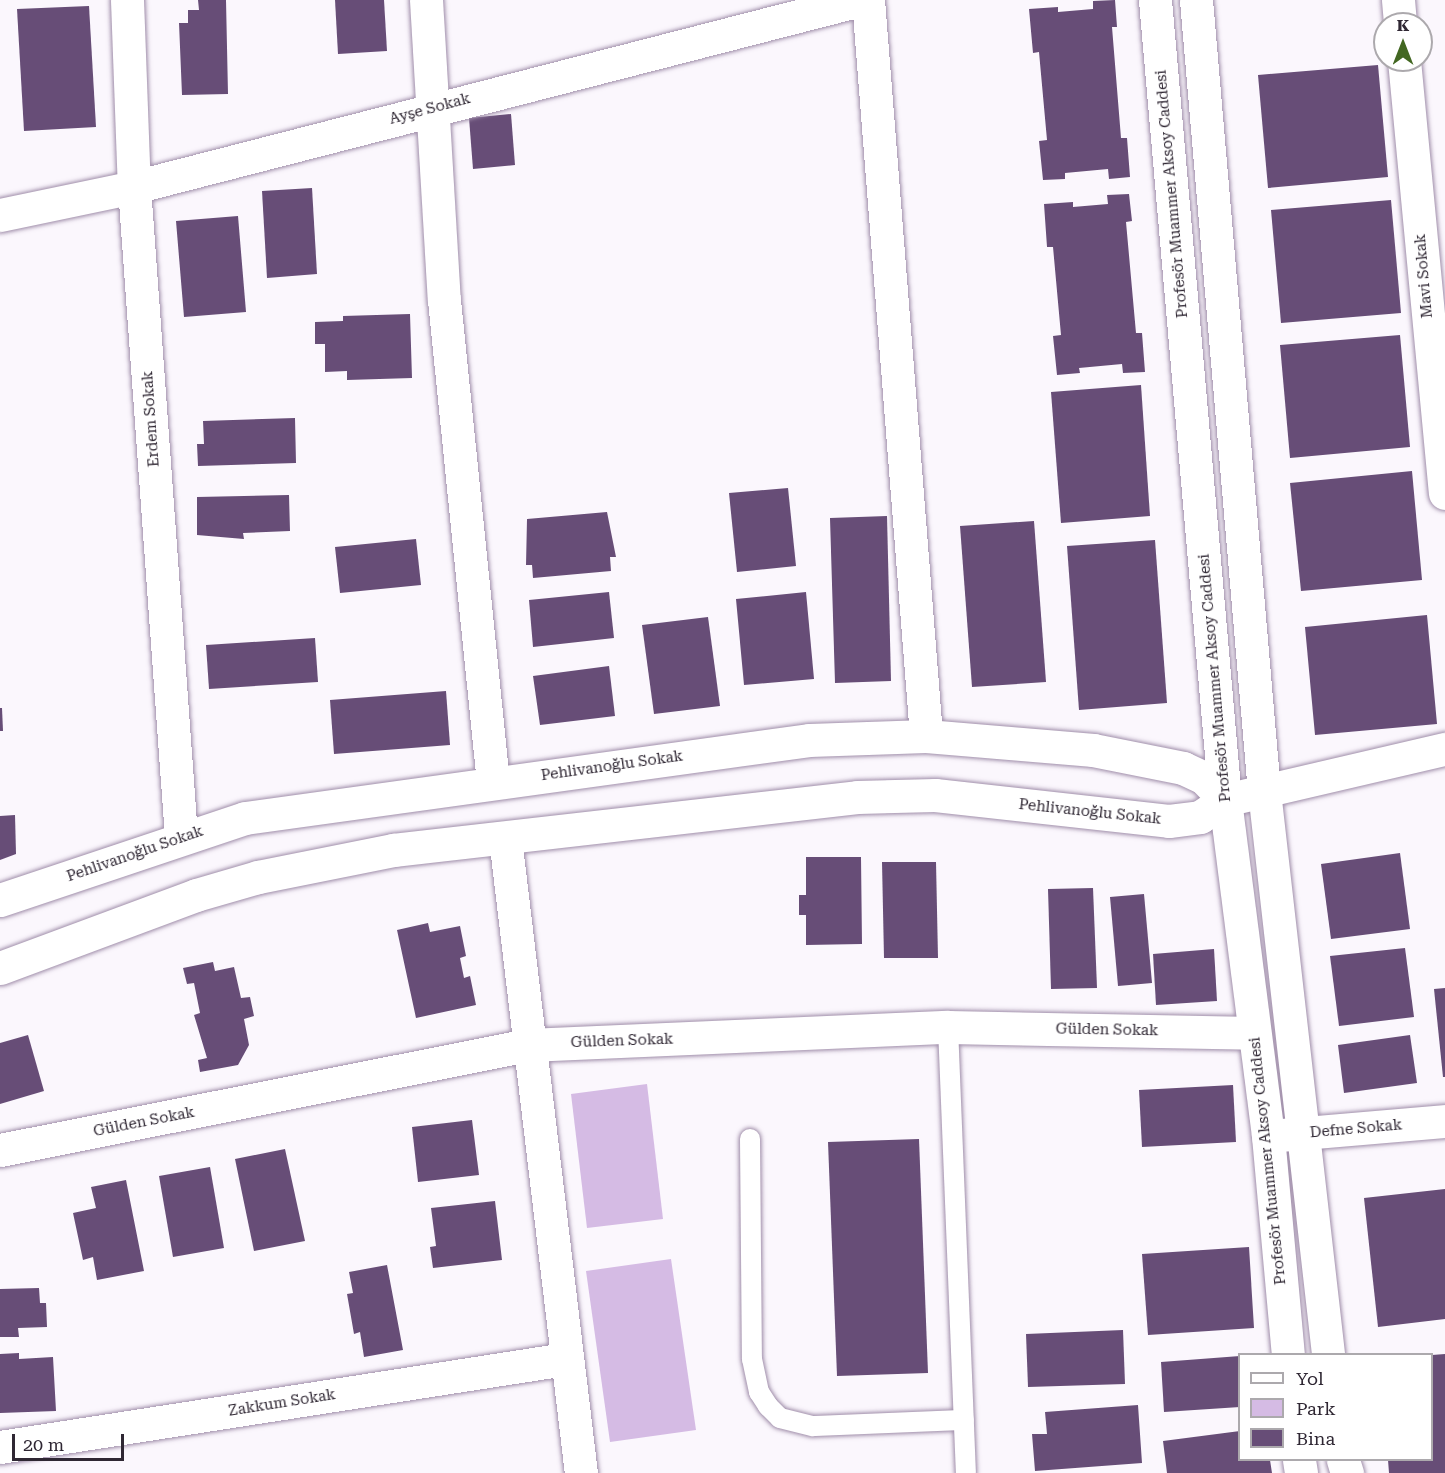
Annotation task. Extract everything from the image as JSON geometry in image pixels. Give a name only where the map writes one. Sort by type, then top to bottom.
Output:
[{"type":"street","name":"Erdem Sokak","points":[[126,0],[134,187],[181,837]]},
{"type":"street","points":[[426,0],[444,300],[493,782]]},
{"type":"street","name":"Ayşe Sokak","points":[[0,215],[134,187],[860,0]]},
{"type":"street","points":[[868,0],[926,736]]},
{"type":"street","name":"Profesör Muammer Aksoy Caddesi","points":[[1155,0],[1225,800],[1268,1136],[1288,1353]]},
{"type":"street","points":[[1196,0],[1264,791],[1328,1353]]},
{"type":"street","name":"Mavi Sokak","points":[[1405,72],[1445,493]]},
{"type":"street","name":"Pehlivanoğlu Sokak","points":[[0,900],[181,837],[244,818],[296,808],[766,744],[926,736],[1027,742],[1160,762],[1204,778],[1225,800]]},
{"type":"street","name":"Pehlivanoğlu Sokak","points":[[0,968],[196,896],[258,877],[393,850],[857,797],[934,795],[1169,821],[1200,816],[1225,800],[1445,749]]},
{"type":"street","points":[[505,838],[565,1359],[581,1473]]},
{"type":"street","name":"Gülden Sokak","points":[[0,1150],[528,1045],[948,1027],[1254,1033]]},
{"type":"street","name":"Defne Sokak","points":[[1268,1136],[1445,1121]]},
{"type":"street","name":"Zakkum Sokak","points":[[0,1447],[565,1359]]},
{"type":"lane","points":[[948,1027],[966,1473]]},
{"type":"lane","points":[[750,1139],[752,1359],[759,1392],[768,1406],[780,1418],[813,1426],[964,1420]]},
{"type":"green space","points":[[647,1084],[663,1219],[587,1228],[571,1094]]},
{"type":"green space","points":[[671,1259],[696,1430],[610,1442],[586,1271]]},
{"type":"building","points":[[198,0],[226,0],[228,94],[182,95],[179,23],[188,23],[188,10],[199,10]]},
{"type":"building","points":[[335,0],[384,0],[387,51],[338,54]]},
{"type":"building","points":[[1115,0],[1117,27],[1112,27],[1121,138],[1127,138],[1130,177],[1109,179],[1108,169],[1065,173],[1065,179],[1043,180],[1039,141],[1047,140],[1039,52],[1033,53],[1029,9],[1058,7],[1058,12],[1093,9],[1093,1]]},
{"type":"building","points":[[89,6],[96,127],[24,131],[17,9]]},
{"type":"building","points":[[1373,65],[1373,72],[1379,72],[1388,177],[1268,188],[1258,75]]},
{"type":"building","points":[[511,114],[515,165],[473,169],[469,118]]},
{"type":"building","points":[[312,188],[317,274],[267,278],[262,191]]},
{"type":"building","points":[[1129,194],[1132,221],[1126,222],[1136,333],[1142,333],[1145,372],[1123,373],[1122,364],[1079,368],[1080,373],[1057,375],[1053,336],[1061,335],[1053,247],[1047,247],[1044,204],[1073,202],[1073,207],[1108,204],[1107,195]]},
{"type":"building","points":[[1391,200],[1401,313],[1281,323],[1271,210]]},
{"type":"building","points":[[238,216],[246,312],[184,317],[176,221]]},
{"type":"building","points":[[410,314],[412,378],[347,380],[347,371],[325,372],[325,344],[315,344],[315,322],[343,321],[343,316]]},
{"type":"building","points":[[1400,335],[1410,447],[1290,458],[1280,345]]},
{"type":"building","points":[[1141,385],[1150,516],[1061,523],[1051,392]]},
{"type":"building","points":[[295,418],[296,463],[198,466],[197,444],[204,444],[203,421]]},
{"type":"building","points":[[1412,471],[1422,580],[1301,591],[1290,483]]},
{"type":"building","points":[[788,488],[796,566],[737,572],[729,493]]},
{"type":"building","points":[[289,495],[290,531],[243,533],[244,539],[197,535],[197,497]]},
{"type":"building","points":[[607,512],[616,557],[610,557],[611,571],[533,578],[532,565],[526,565],[527,519]]},
{"type":"building","points":[[887,516],[891,681],[835,683],[830,518]]},
{"type":"building","points":[[1034,521],[1046,682],[972,687],[960,526]]},
{"type":"building","points":[[416,539],[421,585],[340,593],[335,547]]},
{"type":"building","points":[[1155,540],[1167,703],[1079,710],[1067,546]]},
{"type":"building","points":[[609,592],[614,638],[533,647],[529,600]]},
{"type":"building","points":[[806,592],[814,679],[744,685],[736,599]]},
{"type":"building","points":[[1427,615],[1437,724],[1315,735],[1305,627]]},
{"type":"building","points":[[708,617],[720,706],[654,714],[642,625]]},
{"type":"building","points":[[315,638],[318,682],[209,689],[206,645]]},
{"type":"building","points":[[609,666],[615,716],[540,725],[533,676]]},
{"type":"building","points":[[446,691],[450,745],[334,754],[330,700]]},
{"type":"building","points":[[0,708],[2,708],[3,731],[0,731]]},
{"type":"building","points":[[15,815],[16,854],[0,860],[0,816]]},
{"type":"building","points":[[1400,853],[1410,929],[1331,939],[1321,864]]},
{"type":"building","points":[[806,857],[861,857],[862,944],[806,945],[806,915],[799,915],[799,895],[806,895]]},
{"type":"building","points":[[882,862],[936,862],[938,958],[884,958]]},
{"type":"building","points":[[1093,888],[1097,988],[1051,989],[1048,889]]},
{"type":"building","points":[[1144,894],[1152,983],[1118,986],[1110,897]]},
{"type":"building","points":[[428,923],[430,932],[460,926],[466,956],[460,958],[464,978],[470,976],[476,1005],[416,1018],[397,930]]},
{"type":"building","points":[[1405,948],[1414,1017],[1339,1026],[1330,956]]},
{"type":"building","points":[[1214,949],[1217,1001],[1156,1005],[1153,954]]},
{"type":"building","points":[[213,962],[215,971],[234,967],[241,998],[250,997],[254,1016],[244,1019],[249,1045],[238,1065],[200,1072],[198,1060],[207,1058],[194,1015],[200,1013],[194,983],[187,984],[183,968]]},
{"type":"building","points":[[1445,988],[1445,1077],[1443,1077],[1434,989]]},
{"type":"building","points":[[28,1035],[44,1091],[0,1104],[0,1043]]},
{"type":"building","points":[[1410,1035],[1417,1083],[1344,1093],[1338,1045]]},
{"type":"building","points":[[1233,1085],[1236,1142],[1142,1147],[1139,1090]]},
{"type":"building","points":[[472,1120],[479,1175],[418,1182],[412,1127]]},
{"type":"building","points":[[919,1139],[928,1373],[837,1376],[828,1142]]},
{"type":"building","points":[[285,1149],[305,1241],[254,1251],[235,1159]]},
{"type":"building","points":[[210,1167],[224,1248],[173,1257],[159,1176]]},
{"type":"building","points":[[126,1180],[144,1271],[97,1280],[93,1257],[83,1260],[73,1213],[96,1208],[91,1187]]},
{"type":"building","points":[[1445,1189],[1445,1319],[1378,1327],[1364,1198]]},
{"type":"building","points":[[495,1201],[502,1260],[433,1268],[430,1247],[436,1246],[431,1208]]},
{"type":"building","points":[[1249,1247],[1254,1328],[1148,1335],[1142,1254]]},
{"type":"building","points":[[387,1265],[403,1350],[364,1357],[360,1332],[354,1334],[347,1294],[353,1293],[349,1272]]},
{"type":"building","points":[[39,1288],[40,1303],[46,1303],[47,1327],[18,1328],[19,1337],[0,1337],[0,1289]]},
{"type":"building","points":[[1123,1330],[1125,1384],[1028,1387],[1026,1334]]},
{"type":"building","points":[[19,1353],[19,1359],[53,1357],[56,1411],[0,1413],[0,1354]]},
{"type":"building","points":[[1445,1354],[1445,1473],[1389,1473],[1388,1461],[1433,1461],[1433,1355]]},
{"type":"building","points":[[1238,1356],[1238,1407],[1164,1412],[1161,1362]]},
{"type":"building","points":[[1138,1405],[1142,1463],[1035,1471],[1032,1434],[1047,1434],[1045,1412]]},
{"type":"building","points":[[1238,1431],[1238,1461],[1270,1461],[1272,1473],[1167,1473],[1163,1441]]}]
